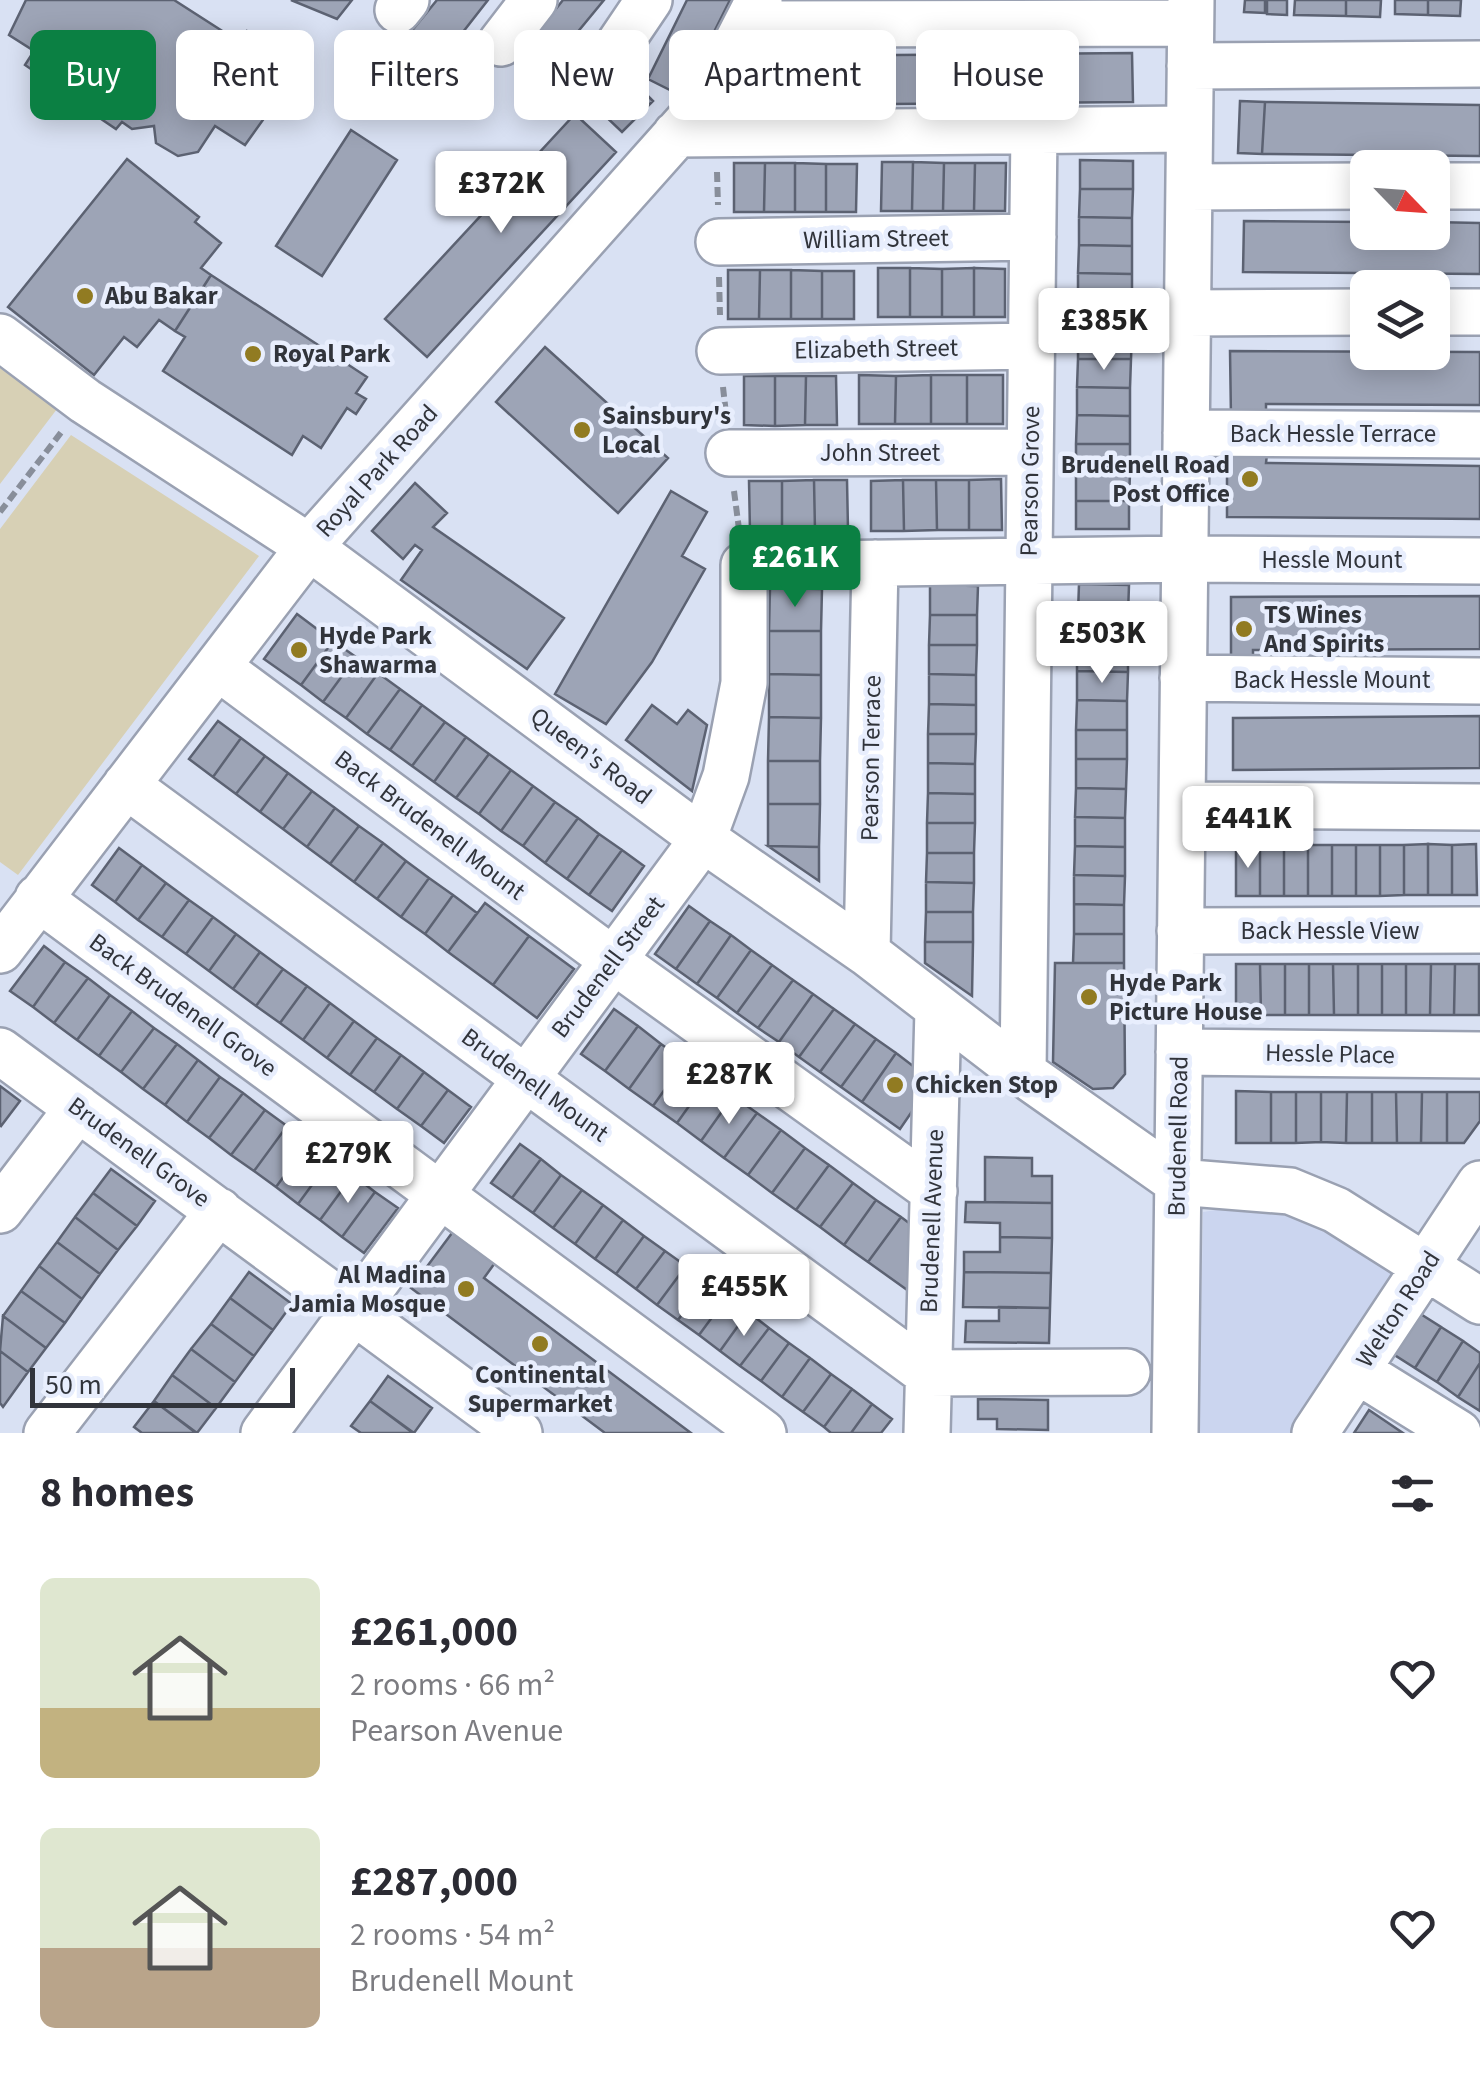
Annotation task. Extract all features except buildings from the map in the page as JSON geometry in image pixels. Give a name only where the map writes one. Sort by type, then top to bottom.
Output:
[{"type":"street","points":[[501,42],[534,0]]},
{"type":"street","points":[[629,30],[649,0]]},
{"type":"street","points":[[753,12],[1190,30],[1480,64]]},
{"type":"street","name":"Royal Park Road","points":[[15,918],[126,786],[309,546],[708,98],[753,12]]},
{"type":"street","name":"Brudenell Road","points":[[1175,1433],[1190,30]]},
{"type":"street","points":[[676,134],[1189,129]]},
{"type":"street","name":"Pearson Grove","points":[[1024,1072],[1034,130]]},
{"type":"street","points":[[1189,187],[1350,186]]},
{"type":"street","points":[[1450,186],[1480,186]]},
{"type":"street","name":"William Street","points":[[719,242],[1033,237]]},
{"type":"street","points":[[1187,313],[1350,312]]},
{"type":"street","points":[[1450,312],[1480,312]]},
{"type":"street","name":"Queen's Road","points":[[0,337],[85,401],[309,546],[704,839],[1178,1182]]},
{"type":"street","name":"Elizabeth Street","points":[[720,351],[1032,346]]},
{"type":"street","name":"Back Hessle Terrace","points":[[1186,433],[1480,435]]},
{"type":"street","name":"John Street","points":[[730,453],[1030,452]]},
{"type":"street","name":"Hessle Mount","points":[[744,565],[1185,559],[1480,560]]},
{"type":"street","name":"Pearson Terrace","points":[[866,953],[875,563]]},
{"type":"street","name":"Brudenell Street","points":[[264,1433],[704,839],[726,776],[744,683],[744,565]]},
{"type":"street","name":"Back Brudenell Mount","points":[[219,668],[934,1192]]},
{"type":"street","name":"Back Hessle Mount","points":[[1183,678],[1480,681]]},
{"type":"street","name":"Brudenell Mount","points":[[126,786],[928,1373]]},
{"type":"street","points":[[1182,805],[1480,807]]},
{"type":"street","name":"Back Brudenell Grove","points":[[15,918],[441,1194],[763,1433]]},
{"type":"street","name":"Back Hessle View","points":[[1180,931],[1480,930]]},
{"type":"street","name":"Brudenell Avenue","points":[[927,1433],[938,1009]]},
{"type":"street","name":"Brudenell Grove","points":[[0,1051],[354,1309],[506,1429]]},
{"type":"street","name":"Hessle Place","points":[[1179,1052],[1480,1055]]},
{"type":"street","points":[[0,1210],[78,1108]]},
{"type":"street","points":[[1178,1182],[1290,1191],[1336,1210],[1480,1301]]},
{"type":"street","name":"Welton Road","points":[[1315,1433],[1480,1184]]},
{"type":"street","points":[[47,1433],[219,1210]]},
{"type":"street","points":[[1358,1370],[1458,1433]]},
{"type":"street","points":[[928,1373],[1128,1372]]},
{"type":"path","points":[[0,512],[85,401]]},
{"type":"shaded area","points":[[0,368],[57,409],[0,484]]},
{"type":"shaded area","points":[[71,435],[259,556],[18,875],[0,862],[0,529]]},
{"type":"shaded area","points":[[1254,1204],[1311,1213],[1407,1271],[1298,1433],[1199,1433],[1203,1212]]},
{"type":"place","name":"Abu Bakar","points":[[85,296]]},
{"type":"place","name":"Royal Park","points":[[253,354]]},
{"type":"place","name":"Sainsbury's Local","points":[[582,430]]},
{"type":"place","name":"Brudenell Road Post Office","points":[[1250,479]]},
{"type":"place","name":"TS Wines And Spirits","points":[[1244,629]]},
{"type":"place","name":"Hyde Park Shawarma","points":[[299,650]]},
{"type":"place","name":"Hyde Park Picture House","points":[[1089,997]]},
{"type":"place","name":"Chicken Stop","points":[[895,1085]]},
{"type":"place","name":"Al Madina Jamia Mosque","points":[[466,1289]]},
{"type":"place","name":"Continental Supermarket","points":[[540,1344]]}]
